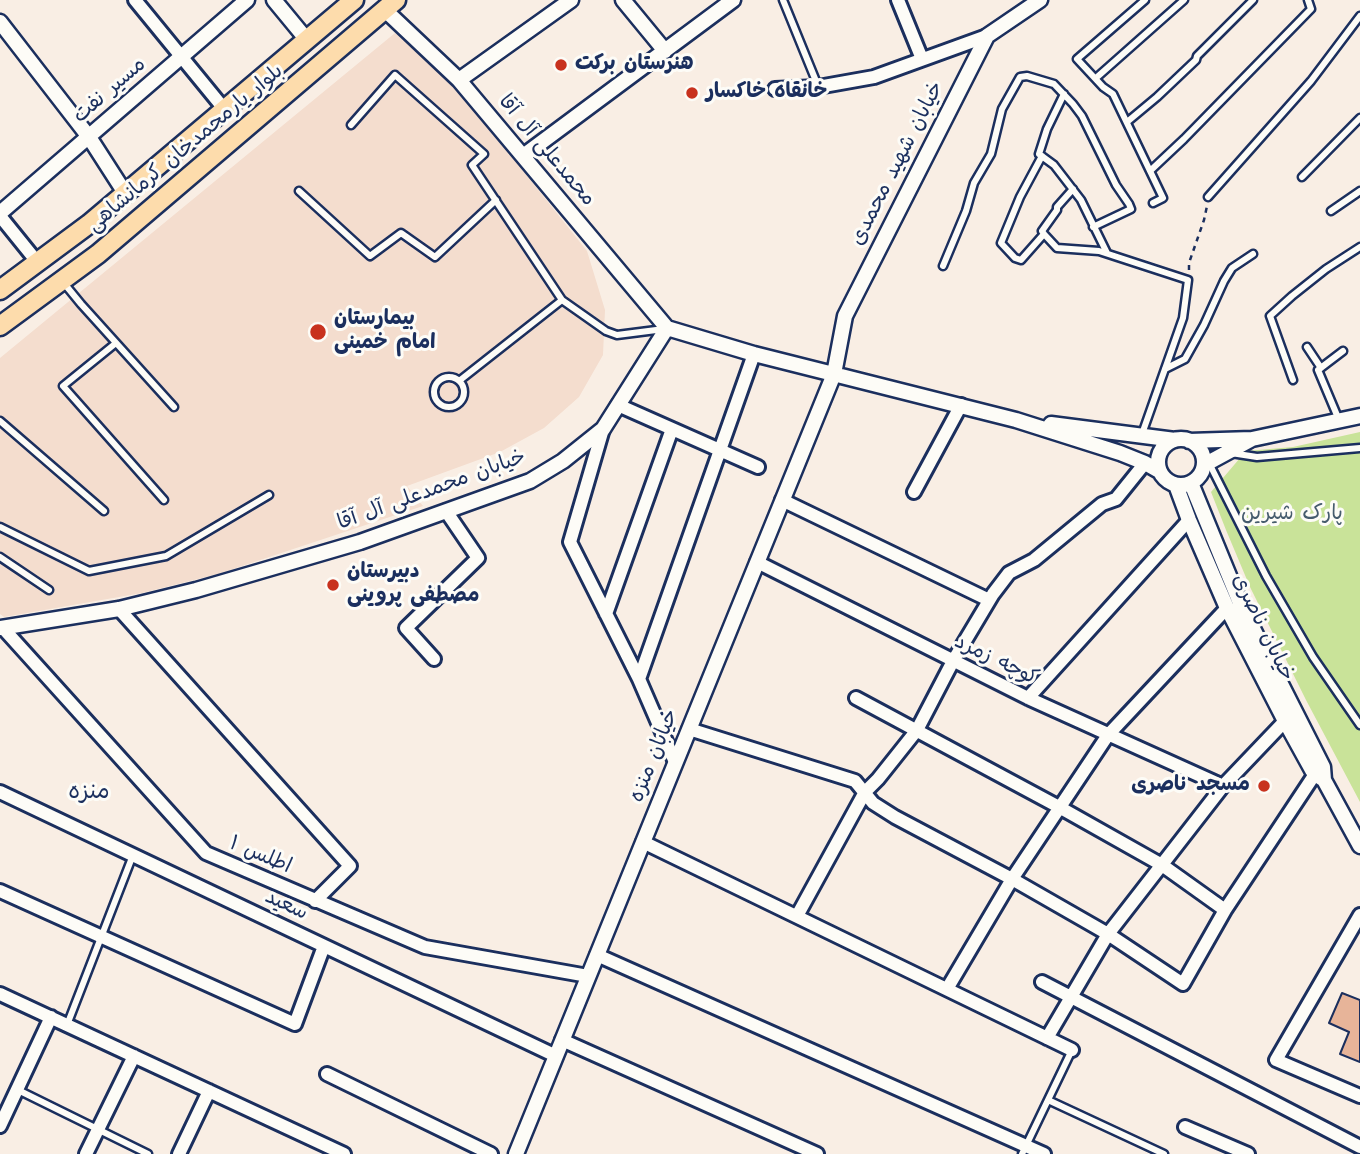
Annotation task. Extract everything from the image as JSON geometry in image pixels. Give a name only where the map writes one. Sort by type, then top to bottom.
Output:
[{"type":"main road","name":"بلوار یارمحمدخان کرمانشاهی","points":[[0,290],[89,224],[354,0]]},
{"type":"main road","name":"بلوار یارمحمدخان کرمانشاهی","points":[[0,326],[110,244],[390,5]]},
{"type":"main road","points":[[125,193],[124,204],[128,213],[145,215]]},
{"type":"main road","points":[[89,224],[102,223],[110,227],[110,244]]},
{"type":"street","points":[[135,0],[225,110]]},
{"type":"street","name":"مسیر نفت","points":[[0,214],[247,0]]},
{"type":"street","points":[[274,0],[307,40]]},
{"type":"street","points":[[459,79],[571,0]]},
{"type":"street","points":[[622,0],[664,51]]},
{"type":"street","points":[[523,156],[733,0]]},
{"type":"street","points":[[898,0],[922,60]]},
{"type":"street","name":"خیابان شهید محمدی","points":[[834,374],[845,316],[987,36],[1040,0]]},
{"type":"street","name":"محمدعلی آل آقا","points":[[390,5],[459,79],[667,328]]},
{"type":"street","points":[[0,22],[89,137],[125,193]]},
{"type":"street","points":[[775,89],[818,87],[874,77],[987,36]]},
{"type":"street","points":[[0,214],[38,262]]},
{"type":"street","points":[[667,328],[754,354],[1016,420],[1120,453],[1159,471],[1169,482],[1184,484],[1197,479],[1206,464],[1252,439]]},
{"type":"street","name":"خیابان محمدعلی آل آقا","points":[[1,628],[119,609],[196,590],[360,542],[530,481],[603,429],[667,328]]},
{"type":"street","points":[[639,679],[754,354]]},
{"type":"street","name":"خیابان منزه","points":[[516,1154],[834,374]]},
{"type":"street","points":[[618,405],[758,467]]},
{"type":"street","points":[[914,492],[961,405]]},
{"type":"street","points":[[1016,420],[1182,440],[1252,439],[1360,415]]},
{"type":"street","points":[[603,429],[570,542],[639,679],[676,762]]},
{"type":"street","points":[[606,614],[672,429]]},
{"type":"street","points":[[1159,471],[1158,455],[1162,448],[1168,443],[1182,440],[1201,450],[1206,464]]},
{"type":"street","points":[[797,916],[865,792],[917,730],[953,661],[989,600],[1009,573],[1034,560],[1102,504],[1116,499],[1144,463]]},
{"type":"street","name":"خیابان ناصری","points":[[1184,484],[1189,520],[1227,608],[1284,721],[1321,774]]},
{"type":"street","name":"خیابان ناصری","points":[[1184,484],[1321,774],[1360,846]]},
{"type":"street","points":[[782,500],[989,600]]},
{"type":"street","points":[[434,659],[406,628],[478,558],[446,511]]},
{"type":"street","points":[[1028,698],[1189,520]]},
{"type":"street","name":"کوچه زمرد","points":[[757,562],[1028,698],[1223,786]]},
{"type":"street","points":[[947,989],[1012,879],[1108,735],[1227,608]]},
{"type":"street","points":[[119,609],[350,866],[315,901]]},
{"type":"street","name":"اطلس ۱","points":[[1,628],[206,853],[425,947],[588,976]]},
{"type":"street","points":[[856,698],[1162,864],[1225,910]]},
{"type":"street","points":[[1047,1038],[1108,934],[1223,786],[1284,721]]},
{"type":"street","points":[[689,729],[855,781],[873,803],[895,817],[1108,934],[1183,984],[1225,910],[1321,774]]},
{"type":"street","name":"سعید","points":[[0,792],[556,1056]]},
{"type":"street","points":[[643,842],[1072,1050]]},
{"type":"street","points":[[0,891],[295,1024],[324,946]]},
{"type":"street","points":[[1360,915],[1276,1060],[1360,1096]]},
{"type":"street","points":[[597,955],[1023,1150],[1044,1154]]},
{"type":"street","points":[[1042,982],[1360,1147]]},
{"type":"street","points":[[0,994],[340,1153]]},
{"type":"street","points":[[0,1126],[51,1017]]},
{"type":"street","points":[[562,1040],[817,1154]]},
{"type":"street","points":[[86,1154],[134,1056]]},
{"type":"street","points":[[327,1074],[491,1154]]},
{"type":"street","points":[[179,1154],[209,1091]]},
{"type":"street","points":[[1185,1127],[1248,1154]]},
{"type":"lane","points":[[783,0],[818,87]]},
{"type":"lane","points":[[1145,0],[1077,59],[1113,94],[1163,198],[1153,203]]},
{"type":"lane","points":[[1096,78],[1184,0]]},
{"type":"lane","points":[[1127,122],[1196,60],[1253,0]]},
{"type":"lane","points":[[1150,171],[1311,9],[1308,0]]},
{"type":"lane","points":[[1208,197],[1311,81],[1360,16]]},
{"type":"lane","points":[[351,125],[396,75],[484,155],[471,165],[562,300],[606,331],[617,335],[667,328]]},
{"type":"lane","points":[[943,266],[966,211],[974,183],[991,154],[1002,109],[1020,77],[1027,76],[1054,84],[1064,94],[1082,116],[1131,209],[1093,227]]},
{"type":"lane","points":[[1064,94],[1047,129],[1039,154],[1054,165],[1073,189],[1088,212],[1107,254]]},
{"type":"lane","points":[[1302,177],[1360,118]]},
{"type":"lane","points":[[1042,156],[1020,197],[1001,243],[1015,258],[1021,260],[1044,234]]},
{"type":"lane","points":[[1073,189],[1056,207],[1057,210],[1042,231],[1057,248],[1099,251],[1188,280],[1183,318],[1141,435]]},
{"type":"lane","points":[[299,191],[370,256],[401,233],[435,257],[496,200]]},
{"type":"lane","points":[[1331,211],[1360,191]]},
{"type":"lane","points":[[1293,380],[1270,316],[1326,269],[1360,247]]},
{"type":"lane","points":[[1165,369],[1185,359],[1232,268],[1253,254]]},
{"type":"lane","points":[[62,280],[80,304],[174,407]]},
{"type":"lane","points":[[459,382],[562,300]]},
{"type":"lane","points":[[116,343],[64,386],[164,500]]},
{"type":"lane","points":[[1307,347],[1321,368]]},
{"type":"lane","points":[[1339,420],[1318,370],[1343,351]]},
{"type":"lane","points":[[450,378],[459,382],[464,390],[462,400],[454,406],[440,404],[435,390],[440,381],[450,378]]},
{"type":"lane","points":[[0,421],[104,511]]},
{"type":"lane","points":[[1226,453],[1257,457],[1360,447]]},
{"type":"lane","points":[[1206,464],[1313,657],[1360,725]]},
{"type":"lane","points":[[0,527],[89,571],[166,556],[269,495]]},
{"type":"lane","points":[[0,557],[49,590]]},
{"type":"lane","points":[[67,1025],[133,855]]},
{"type":"lane","points":[[1023,1150],[1072,1050]]},
{"type":"lane","points":[[17,1089],[148,1154]]},
{"type":"lane","points":[[1048,1100],[1164,1154]]},
{"type":"path","points":[[1188,280],[1189,263],[1204,220],[1208,197]]},
{"type":"shaded area","name":"بیمارستان امام خمینی","points":[[395,33],[454,84],[587,251],[605,310],[603,355],[579,397],[544,428],[500,452],[407,486],[423,506],[218,574],[142,593],[4,617],[0,614],[0,358]]},
{"type":"green space","name":"پارک شیرین","points":[[1360,432],[1360,802],[1250,587],[1211,492],[1246,451],[1293,447]]},
{"type":"building","points":[[1342,993],[1360,1000],[1360,1062],[1340,1054],[1349,1032],[1329,1023]]},
{"type":"place","name":"هنرستان برکت","points":[[561,65]]},
{"type":"place","name":"خانقاه خاکسار","points":[[692,93]]},
{"type":"place","name":"بیمارستان امام خمینی","points":[[318,332]]},
{"type":"place","name":"دبیرستان مصطفی پروینی","points":[[333,585]]},
{"type":"place","name":"مسجد ناصری","points":[[1264,786]]},
{"type":"district","name":"منزه","points":[[89,793]]}]
